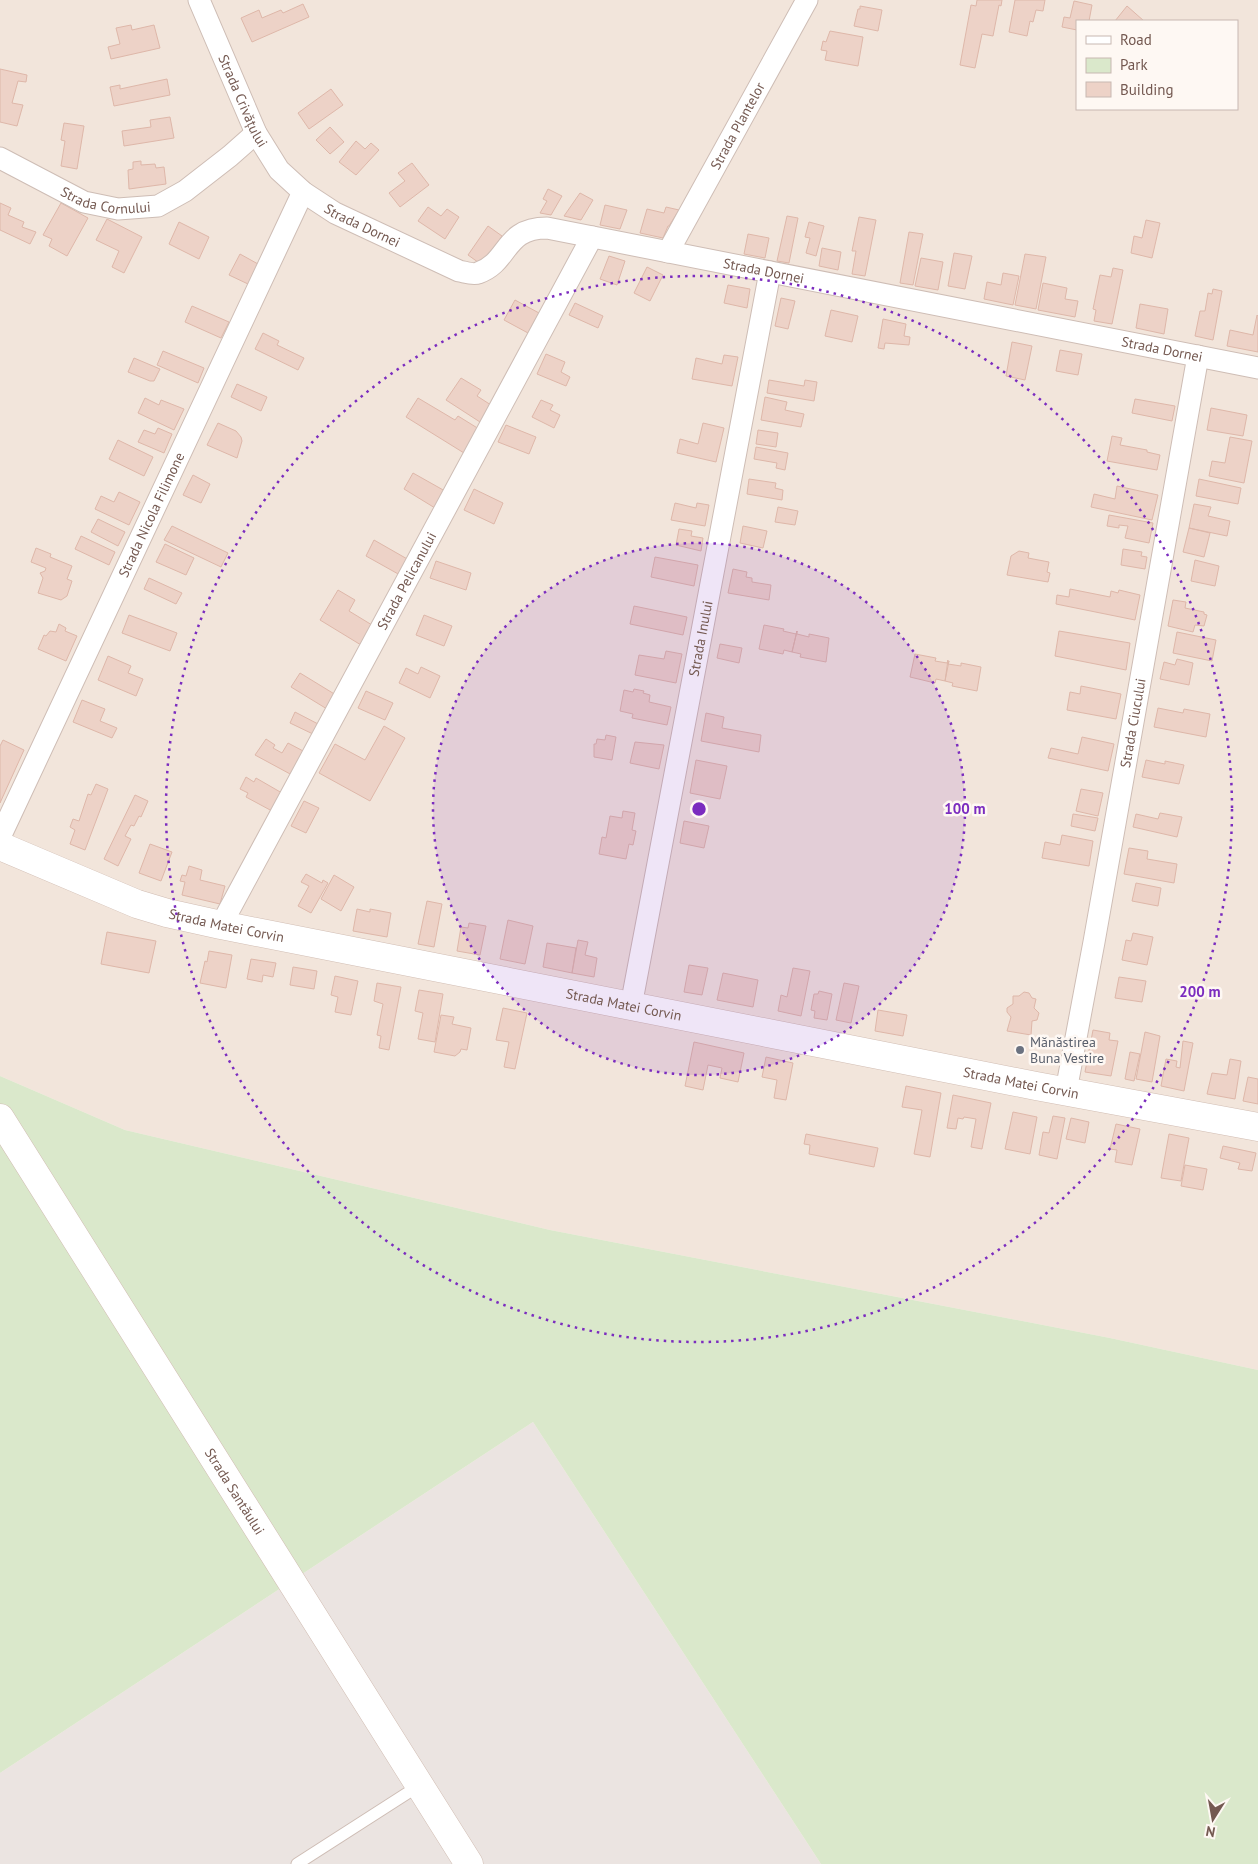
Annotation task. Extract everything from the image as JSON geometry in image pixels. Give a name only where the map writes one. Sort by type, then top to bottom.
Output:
[{"type":"main road","name":"Strada Matei Corvin","points":[[0,846],[137,904],[167,913],[630,1006],[1258,1127]]},
{"type":"main road","name":"Strada Santăului","points":[[0,1118],[469,1864]]},
{"type":"street","name":"Strada Crivățului","points":[[199,0],[256,133],[279,170],[303,192]]},
{"type":"street","name":"Strada Plantelor","points":[[668,252],[807,0]]},
{"type":"street","name":"Strada Cornului","points":[[0,158],[84,202],[118,209],[158,206],[185,191],[256,133]]},
{"type":"street","name":"Strada Dornei","points":[[303,192],[335,213],[459,271],[477,274],[492,265],[522,232],[534,228],[547,228],[1258,368]]},
{"type":"street","name":"Strada Nicola Filimone","points":[[0,836],[303,192]]},
{"type":"street","name":"Strada Pelicanului","points":[[221,925],[592,236]]},
{"type":"street","name":"Strada Inului","points":[[630,1006],[770,272]]},
{"type":"street","name":"Strada Ciucului","points":[[1066,1091],[1198,356]]},
{"type":"lane","points":[[298,1864],[421,1785]]},
{"type":"shaded area","points":[[0,0],[1258,0],[1258,1370],[1110,1338],[550,1230],[125,1130],[0,1076]]},
{"type":"shaded area","points":[[533,1422],[821,1864],[0,1864],[0,1773]]},
{"type":"green space","points":[[0,1076],[125,1130],[550,1230],[1110,1338],[1258,1370],[1258,1864],[821,1864],[533,1422],[0,1773]]},
{"type":"building","points":[[977,0],[1002,0],[1001,6],[999,5],[993,36],[982,34],[975,68],[960,65],[971,5],[976,6]]},
{"type":"building","points":[[1015,0],[1045,0],[1043,11],[1036,10],[1033,22],[1030,21],[1027,36],[1009,32]]},
{"type":"building","points":[[1074,1],[1092,5],[1089,20],[1076,20],[1076,30],[1062,27],[1064,17],[1070,18]]},
{"type":"building","points":[[303,4],[309,17],[252,42],[241,18],[259,10],[262,18],[281,10],[283,13]]},
{"type":"building","points":[[860,6],[882,10],[878,31],[854,26]]},
{"type":"building","points":[[1127,6],[1143,20],[1116,20]]},
{"type":"building","points":[[131,25],[132,30],[154,25],[160,48],[111,59],[108,47],[120,44],[116,28]]},
{"type":"building","points":[[830,31],[863,37],[858,66],[825,60],[827,51],[821,50],[823,41],[826,42]]},
{"type":"building","points":[[0,69],[27,75],[26,82],[18,81],[12,103],[23,105],[17,126],[0,122]]},
{"type":"building","points":[[167,79],[170,95],[114,106],[110,87],[120,85],[120,89]]},
{"type":"building","points":[[331,89],[343,105],[309,129],[298,113]]},
{"type":"building","points":[[170,117],[174,138],[124,146],[122,131],[151,127],[150,120]]},
{"type":"building","points":[[64,123],[84,126],[77,169],[61,166],[65,141],[61,140]]},
{"type":"building","points":[[330,127],[344,142],[330,154],[316,140]]},
{"type":"building","points":[[356,141],[365,149],[371,143],[379,150],[356,175],[339,162]]},
{"type":"building","points":[[141,161],[141,165],[155,164],[156,168],[164,167],[166,184],[129,189],[128,170],[133,169],[133,162]]},
{"type":"building","points":[[412,163],[429,185],[400,207],[389,193],[405,181],[398,173]]},
{"type":"building","points":[[548,189],[562,196],[551,215],[540,213],[547,201],[543,199]]},
{"type":"building","points":[[580,193],[593,200],[581,220],[564,216]]},
{"type":"building","points":[[0,203],[11,208],[8,215],[24,222],[22,227],[36,232],[30,244],[0,230]]},
{"type":"building","points":[[61,203],[88,218],[67,256],[49,246],[52,239],[43,235]]},
{"type":"building","points":[[605,205],[627,210],[620,229],[600,225]]},
{"type":"building","points":[[428,207],[441,216],[447,209],[459,217],[445,239],[418,221]]},
{"type":"building","points":[[666,207],[679,210],[668,226],[663,238],[640,233],[647,209],[664,213]]},
{"type":"building","points":[[787,216],[798,218],[789,263],[777,261]]},
{"type":"building","points":[[859,217],[876,220],[865,276],[852,274],[856,251],[852,251]]},
{"type":"building","points":[[107,219],[142,237],[124,273],[112,267],[119,251],[96,240]]},
{"type":"building","points":[[1146,220],[1160,223],[1152,258],[1131,253],[1134,236],[1142,238]]},
{"type":"building","points":[[179,222],[209,237],[199,259],[169,244]]},
{"type":"building","points":[[809,222],[824,226],[816,256],[806,253],[810,238],[805,237]]},
{"type":"building","points":[[488,226],[502,236],[482,265],[468,255]]},
{"type":"building","points":[[909,232],[923,234],[913,285],[900,283]]},
{"type":"building","points":[[748,234],[769,238],[765,258],[744,254]]},
{"type":"building","points":[[822,248],[841,252],[838,270],[819,266]]},
{"type":"building","points":[[954,253],[972,256],[965,289],[948,286]]},
{"type":"building","points":[[240,254],[258,264],[248,284],[229,275]]},
{"type":"building","points":[[1025,254],[1046,257],[1036,309],[1015,305]]},
{"type":"building","points":[[609,256],[625,261],[617,285],[600,279]]},
{"type":"building","points":[[921,258],[943,262],[938,290],[915,286]]},
{"type":"building","points":[[647,267],[663,275],[650,301],[634,293]]},
{"type":"building","points":[[1113,268],[1123,270],[1112,324],[1094,321],[1096,310],[1093,309],[1100,275],[1111,277]]},
{"type":"building","points":[[1003,273],[1019,276],[1013,305],[984,299],[987,282],[1001,285]]},
{"type":"building","points":[[1043,283],[1067,288],[1065,299],[1078,301],[1075,317],[1038,310]]},
{"type":"building","points":[[728,285],[750,289],[747,308],[724,303]]},
{"type":"building","points":[[1213,289],[1222,291],[1213,340],[1195,336],[1200,311],[1205,311],[1208,293],[1212,294]]},
{"type":"building","points":[[781,298],[795,301],[788,329],[775,326]]},
{"type":"building","points":[[515,300],[539,313],[528,333],[504,320]]},
{"type":"building","points":[[575,303],[603,316],[598,328],[569,315]]},
{"type":"building","points":[[1140,304],[1168,309],[1164,334],[1136,328]]},
{"type":"building","points":[[192,306],[229,322],[221,338],[185,322]]},
{"type":"building","points":[[831,310],[858,316],[852,342],[825,336]]},
{"type":"building","points":[[1257,315],[1258,352],[1227,346],[1230,330],[1253,335]]},
{"type":"building","points":[[883,319],[906,324],[904,336],[910,337],[909,345],[885,343],[884,349],[878,348]]},
{"type":"building","points":[[263,333],[279,341],[277,345],[304,358],[298,370],[255,349]]},
{"type":"building","points":[[1012,342],[1032,346],[1025,380],[1006,376]]},
{"type":"building","points":[[1060,350],[1082,354],[1078,375],[1056,371]]},
{"type":"building","points":[[163,351],[204,368],[198,383],[157,365]]},
{"type":"building","points":[[546,354],[565,362],[561,372],[570,377],[566,386],[537,374]]},
{"type":"building","points":[[724,355],[738,357],[732,386],[692,379],[696,358],[722,364]]},
{"type":"building","points":[[134,358],[160,369],[154,381],[128,372]]},
{"type":"building","points":[[461,378],[481,390],[477,396],[491,405],[480,422],[446,400]]},
{"type":"building","points":[[769,380],[804,386],[805,380],[817,382],[814,401],[767,393]]},
{"type":"building","points":[[237,384],[267,397],[261,411],[231,397]]},
{"type":"building","points":[[765,397],[787,402],[785,410],[804,414],[801,427],[761,420]]},
{"type":"building","points":[[145,398],[159,405],[161,400],[184,409],[174,430],[138,413]]},
{"type":"building","points":[[418,398],[455,420],[458,416],[479,429],[464,453],[406,417]]},
{"type":"building","points":[[1135,399],[1175,406],[1172,421],[1132,413]]},
{"type":"building","points":[[541,400],[553,405],[550,410],[560,415],[554,428],[532,417]]},
{"type":"building","points":[[1211,408],[1247,415],[1243,436],[1207,430]]},
{"type":"building","points":[[218,423],[236,431],[241,437],[242,441],[237,458],[207,445]]},
{"type":"building","points":[[703,423],[724,428],[716,462],[677,453],[680,439],[698,444]]},
{"type":"building","points":[[506,425],[536,437],[529,454],[498,442]]},
{"type":"building","points":[[158,428],[172,434],[164,453],[138,442],[144,430],[155,434]]},
{"type":"building","points":[[758,430],[778,433],[776,447],[756,444]]},
{"type":"building","points":[[1112,436],[1122,438],[1120,445],[1147,450],[1147,452],[1160,455],[1157,470],[1107,461]]},
{"type":"building","points":[[1230,437],[1252,441],[1244,483],[1209,476],[1212,461],[1225,463]]},
{"type":"building","points":[[118,440],[153,457],[144,476],[109,459]]},
{"type":"building","points":[[756,447],[788,453],[785,470],[776,468],[777,463],[754,459]]},
{"type":"building","points":[[413,473],[445,491],[435,508],[404,489]]},
{"type":"building","points":[[193,475],[210,484],[201,503],[183,495]]},
{"type":"building","points":[[749,479],[776,483],[775,488],[783,490],[782,500],[747,494]]},
{"type":"building","points":[[1199,479],[1241,488],[1238,504],[1196,496]]},
{"type":"building","points":[[1117,486],[1158,495],[1152,520],[1091,507],[1094,494],[1115,499]]},
{"type":"building","points":[[474,489],[503,503],[494,524],[464,510]]},
{"type":"building","points":[[119,492],[140,502],[129,525],[95,509],[101,496],[114,502]]},
{"type":"building","points":[[675,503],[696,508],[697,503],[709,505],[705,526],[671,520]]},
{"type":"building","points":[[1194,504],[1211,507],[1208,516],[1230,521],[1227,536],[1189,528]]},
{"type":"building","points":[[778,507],[798,511],[795,525],[775,522]]},
{"type":"building","points":[[1109,515],[1153,523],[1149,543],[1125,538],[1128,526],[1119,525],[1119,528],[1107,526]]},
{"type":"building","points":[[98,519],[125,532],[118,546],[91,532]]},
{"type":"building","points":[[172,526],[228,553],[221,567],[164,540]]},
{"type":"building","points":[[743,526],[767,531],[763,548],[740,543]]},
{"type":"building","points":[[1189,528],[1210,533],[1204,557],[1183,552]]},
{"type":"building","points":[[679,529],[692,531],[691,536],[703,538],[701,551],[676,545]]},
{"type":"building","points":[[81,536],[115,552],[109,565],[75,549]]},
{"type":"building","points":[[374,540],[409,560],[400,575],[366,556]]},
{"type":"building","points":[[165,544],[194,558],[186,575],[156,562]]},
{"type":"building","points":[[36,548],[51,554],[50,557],[72,566],[67,579],[72,581],[67,596],[61,600],[38,593],[43,578],[40,573],[45,571],[46,568],[31,562]]},
{"type":"building","points":[[1123,549],[1142,552],[1141,556],[1147,557],[1145,569],[1121,565]]},
{"type":"building","points":[[1019,551],[1029,553],[1028,558],[1049,562],[1047,572],[1050,573],[1048,582],[1007,575],[1011,556]]},
{"type":"building","points":[[655,557],[698,565],[694,586],[651,577]]},
{"type":"building","points":[[1195,560],[1219,566],[1215,586],[1191,581]]},
{"type":"building","points":[[436,561],[471,573],[466,590],[430,578]]},
{"type":"building","points":[[733,569],[747,572],[746,577],[752,578],[752,582],[771,585],[769,600],[728,593]]},
{"type":"building","points":[[149,578],[182,593],[176,604],[144,589]]},
{"type":"building","points":[[1070,589],[1110,597],[1111,591],[1118,593],[1119,590],[1140,595],[1135,620],[1056,604],[1057,595],[1069,597]]},
{"type":"building","points":[[338,590],[355,600],[349,611],[372,625],[361,645],[320,620]]},
{"type":"building","points":[[1173,600],[1186,602],[1185,608],[1204,612],[1207,615],[1204,626],[1195,625],[1193,632],[1168,626]]},
{"type":"building","points":[[634,606],[687,617],[683,635],[630,624]]},
{"type":"building","points":[[129,615],[177,633],[170,651],[122,633]]},
{"type":"building","points":[[424,615],[452,626],[444,646],[416,635]]},
{"type":"building","points":[[59,624],[66,628],[65,631],[77,636],[66,661],[38,649],[44,635],[46,636],[50,631],[56,632]]},
{"type":"building","points":[[764,625],[784,629],[783,631],[796,634],[797,631],[792,652],[784,650],[783,654],[759,649]]},
{"type":"building","points":[[797,631],[797,634],[809,637],[809,634],[829,638],[826,662],[800,657],[801,654],[792,652]]},
{"type":"building","points":[[1059,631],[1130,643],[1126,670],[1055,656]]},
{"type":"building","points":[[1177,632],[1216,640],[1212,661],[1173,653]]},
{"type":"building","points":[[720,644],[742,648],[739,663],[717,658]]},
{"type":"building","points":[[666,651],[682,654],[676,683],[635,675],[639,655],[664,659]]},
{"type":"building","points":[[915,654],[936,658],[935,661],[947,663],[948,660],[945,681],[936,679],[935,683],[910,677]]},
{"type":"building","points":[[108,656],[131,666],[128,673],[143,679],[136,696],[98,680]]},
{"type":"building","points":[[1177,659],[1193,663],[1189,685],[1160,679],[1164,662],[1175,665]]},
{"type":"building","points":[[961,663],[981,667],[977,691],[952,686],[953,683],[945,681],[948,664],[961,666]]},
{"type":"building","points":[[421,667],[440,676],[430,698],[399,683],[406,668],[418,674]]},
{"type":"building","points":[[300,673],[336,695],[327,709],[291,687]]},
{"type":"building","points":[[1081,686],[1121,694],[1116,719],[1067,710],[1070,692],[1080,694]]},
{"type":"building","points":[[634,689],[644,691],[643,693],[650,695],[649,702],[671,707],[667,725],[632,718],[633,714],[620,711],[624,690],[633,692]]},
{"type":"building","points":[[366,691],[393,703],[385,720],[358,708]]},
{"type":"building","points":[[82,700],[105,709],[100,721],[117,728],[112,738],[73,722]]},
{"type":"building","points":[[1158,708],[1183,713],[1184,709],[1210,714],[1206,737],[1154,727]]},
{"type":"building","points":[[295,712],[320,725],[315,735],[290,723]]},
{"type":"building","points":[[706,713],[724,717],[722,728],[761,735],[759,752],[701,741]]},
{"type":"building","points":[[384,726],[405,738],[370,801],[319,773],[335,744],[365,760]]},
{"type":"building","points":[[606,735],[616,737],[612,760],[594,757],[594,744],[596,744],[597,739],[605,740]]},
{"type":"building","points":[[1082,737],[1114,744],[1108,771],[1048,758],[1051,748],[1078,754]]},
{"type":"building","points":[[266,739],[275,745],[273,748],[282,753],[288,743],[305,752],[292,775],[255,755]]},
{"type":"building","points":[[3,740],[24,750],[0,803],[0,746]]},
{"type":"building","points":[[635,742],[664,745],[659,769],[630,763]]},
{"type":"building","points":[[696,760],[727,766],[720,799],[690,793]]},
{"type":"building","points":[[1146,760],[1184,765],[1179,784],[1142,777]]},
{"type":"building","points":[[246,777],[254,782],[256,778],[282,793],[272,811],[246,797],[248,793],[240,789]]},
{"type":"building","points":[[96,784],[108,789],[85,850],[70,844],[75,830],[70,827],[73,819],[79,821],[88,794],[91,795]]},
{"type":"building","points":[[1081,789],[1103,793],[1098,816],[1076,811]]},
{"type":"building","points":[[135,795],[148,801],[141,817],[139,816],[134,826],[131,825],[125,836],[131,839],[118,866],[104,859]]},
{"type":"building","points":[[304,801],[319,808],[306,833],[291,826]]},
{"type":"building","points":[[623,811],[635,813],[632,830],[636,831],[633,845],[629,844],[626,859],[599,854],[602,837],[606,838],[610,816],[622,818]]},
{"type":"building","points":[[1160,813],[1182,817],[1177,837],[1133,827],[1136,814],[1158,819]]},
{"type":"building","points":[[1073,814],[1098,818],[1095,831],[1071,826]]},
{"type":"building","points":[[684,821],[709,826],[704,848],[680,843]]},
{"type":"building","points":[[1062,835],[1093,841],[1089,866],[1042,858],[1045,842],[1060,845]]},
{"type":"building","points":[[150,844],[172,852],[161,881],[139,873]]},
{"type":"building","points":[[1129,848],[1148,851],[1147,859],[1177,864],[1174,883],[1124,874]]},
{"type":"building","points":[[189,866],[202,870],[200,880],[225,886],[220,904],[182,895],[185,882],[180,881],[182,875],[186,876]]},
{"type":"building","points":[[306,874],[322,883],[323,880],[328,883],[311,913],[298,906],[309,886],[301,882]]},
{"type":"building","points":[[334,875],[354,887],[341,911],[321,899]]},
{"type":"building","points":[[1136,883],[1161,888],[1158,906],[1132,901]]},
{"type":"building","points":[[427,901],[442,904],[434,947],[418,944]]},
{"type":"building","points":[[357,909],[370,912],[370,909],[391,913],[387,937],[353,931]]},
{"type":"building","points":[[508,920],[533,926],[525,964],[500,959]]},
{"type":"building","points":[[469,923],[486,926],[480,955],[457,951],[461,927],[468,928]]},
{"type":"building","points":[[107,932],[156,941],[149,973],[101,964]]},
{"type":"building","points":[[1133,933],[1153,937],[1147,965],[1122,960],[1126,940],[1131,941]]},
{"type":"building","points":[[578,940],[588,942],[585,955],[597,958],[594,977],[572,973]]},
{"type":"building","points":[[547,943],[576,948],[572,973],[543,967]]},
{"type":"building","points":[[209,951],[232,955],[226,988],[200,983]]},
{"type":"building","points":[[251,959],[276,963],[273,977],[263,975],[262,982],[247,979]]},
{"type":"building","points":[[689,965],[708,968],[702,995],[684,992]]},
{"type":"building","points":[[293,967],[317,971],[314,989],[290,985]]},
{"type":"building","points":[[793,968],[810,971],[801,1016],[778,1011],[781,995],[787,997]]},
{"type":"building","points":[[723,973],[758,980],[753,1007],[717,1000]]},
{"type":"building","points":[[335,976],[358,981],[351,1015],[335,1012],[338,997],[331,995]]},
{"type":"building","points":[[1119,977],[1146,981],[1142,1002],[1115,998]]},
{"type":"building","points":[[377,983],[401,987],[389,1050],[379,1048],[381,1036],[377,1035],[383,1004],[374,1001]]},
{"type":"building","points":[[844,983],[859,986],[851,1023],[836,1020]]},
{"type":"building","points":[[419,990],[443,994],[435,1042],[418,1039],[423,1013],[415,1011]]},
{"type":"building","points":[[819,991],[832,994],[827,1020],[814,1018],[815,1011],[811,1010],[814,994],[818,994]]},
{"type":"building","points":[[1024,992],[1029,993],[1032,998],[1036,999],[1034,1008],[1039,1013],[1037,1020],[1032,1021],[1031,1035],[1007,1031],[1011,1017],[1007,1012],[1007,1008],[1013,1004],[1013,996],[1019,996]]},
{"type":"building","points":[[503,1008],[527,1013],[515,1069],[504,1067],[509,1042],[496,1040]]},
{"type":"building","points":[[878,1010],[907,1015],[903,1036],[875,1031]]},
{"type":"building","points":[[441,1015],[454,1017],[452,1024],[471,1028],[467,1050],[461,1049],[455,1056],[434,1052]]},
{"type":"building","points":[[1093,1030],[1110,1033],[1109,1040],[1118,1041],[1111,1076],[1085,1072]]},
{"type":"building","points":[[1145,1032],[1160,1036],[1152,1082],[1136,1079]]},
{"type":"building","points":[[1183,1041],[1193,1043],[1184,1091],[1161,1086],[1166,1059],[1177,1061],[1176,1067],[1180,1068]]},
{"type":"building","points":[[694,1042],[744,1053],[738,1082],[720,1078],[722,1068],[708,1065],[703,1090],[685,1086]]},
{"type":"building","points":[[1130,1052],[1140,1054],[1134,1081],[1125,1079]]},
{"type":"building","points":[[766,1057],[793,1063],[786,1100],[774,1098],[777,1080],[762,1077]]},
{"type":"building","points":[[1230,1059],[1241,1061],[1235,1099],[1207,1094],[1212,1073],[1227,1075]]},
{"type":"building","points":[[1248,1077],[1258,1079],[1258,1104],[1243,1101]]},
{"type":"building","points":[[906,1086],[941,1093],[930,1157],[914,1154],[922,1110],[902,1107]]},
{"type":"building","points":[[953,1095],[991,1103],[982,1149],[971,1147],[976,1119],[958,1118],[956,1129],[947,1128]]},
{"type":"building","points":[[1013,1112],[1037,1117],[1030,1154],[1005,1149]]},
{"type":"building","points":[[1053,1116],[1065,1118],[1057,1159],[1039,1155],[1043,1132],[1049,1133]]},
{"type":"building","points":[[1071,1118],[1089,1122],[1085,1143],[1066,1139]]},
{"type":"building","points":[[1116,1124],[1140,1129],[1132,1165],[1115,1162],[1117,1150],[1110,1149]]},
{"type":"building","points":[[806,1134],[878,1148],[874,1167],[809,1154],[810,1145],[804,1144]]},
{"type":"building","points":[[1169,1134],[1189,1138],[1181,1181],[1161,1178]]},
{"type":"building","points":[[1223,1146],[1256,1153],[1252,1171],[1238,1169],[1240,1163],[1220,1158]]},
{"type":"building","points":[[1185,1165],[1207,1169],[1203,1190],[1181,1186]]},
{"type":"place","name":"Mănăstirea Buna Vestire","points":[[1020,1050]]}]
